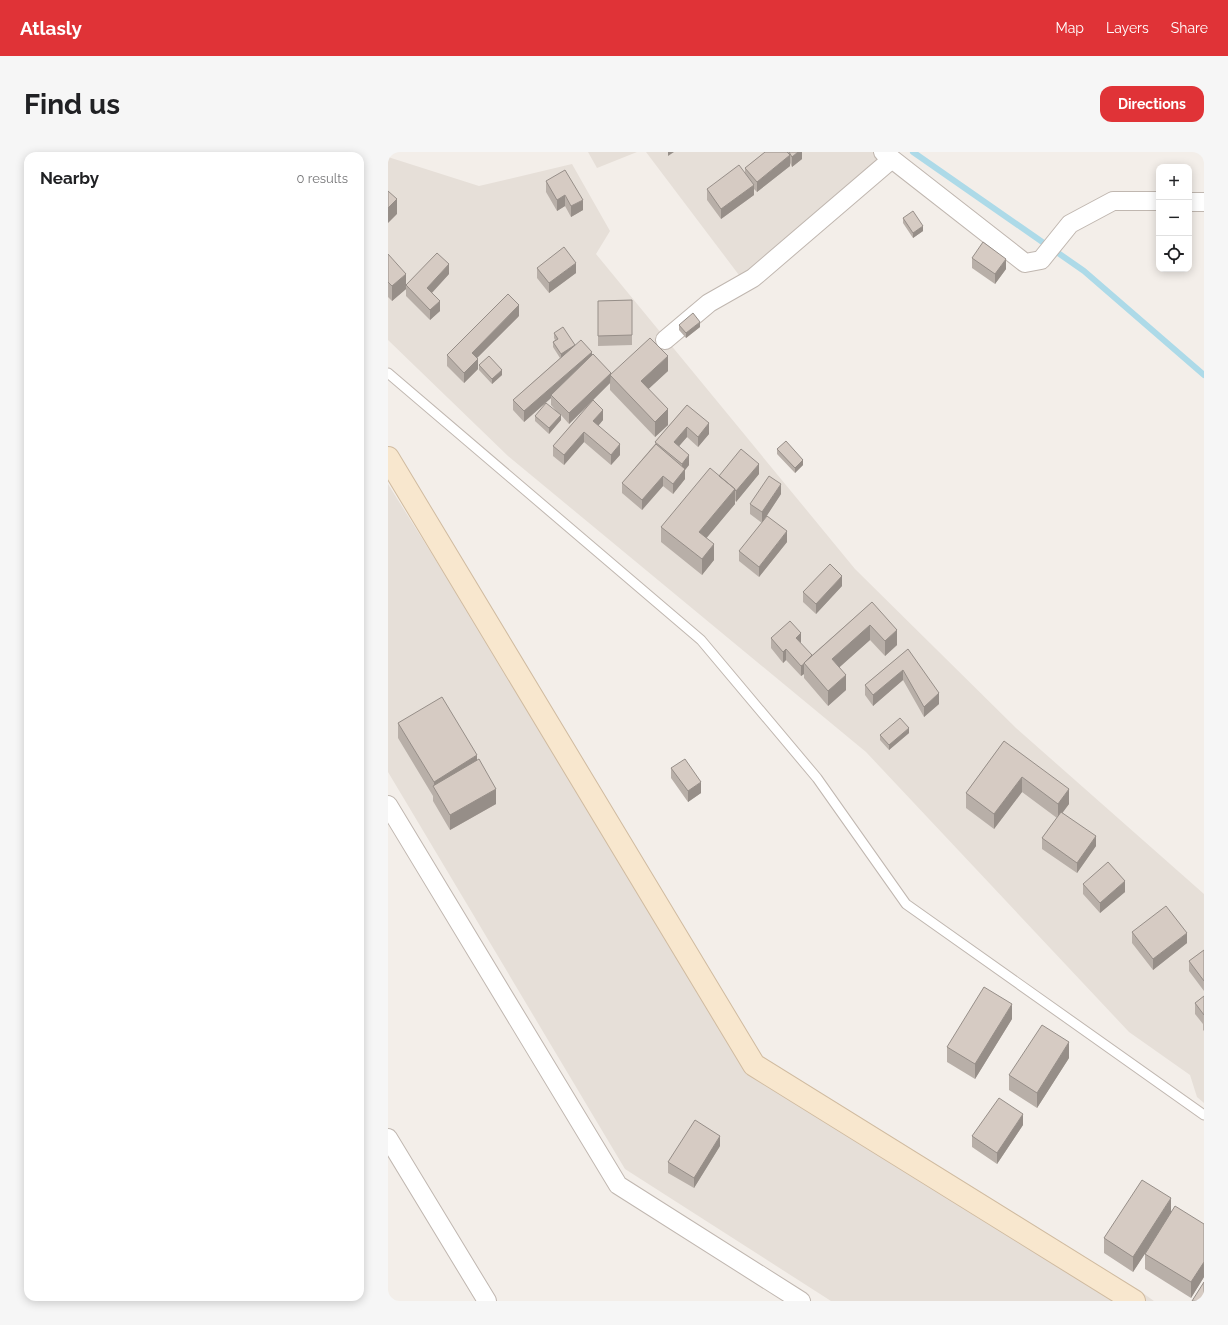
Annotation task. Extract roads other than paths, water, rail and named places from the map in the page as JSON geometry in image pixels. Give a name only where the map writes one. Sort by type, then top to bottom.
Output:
[{"type":"street","points":[[665,340],[709,303],[753,278],[888,155],[1024,262],[1041,260],[1070,224],[1113,201],[1156,201]]},
{"type":"street","points":[[1192,202],[1204,202]]},
{"type":"street","points":[[388,458],[754,1065],[1134,1301]]},
{"type":"street","points":[[388,805],[618,1185],[801,1301]]},
{"type":"street","points":[[388,1138],[487,1301]]},
{"type":"lane","points":[[388,373],[700,640],[817,778],[906,904],[1204,1115]]},
{"type":"waterway","points":[[913,152],[1084,271],[1204,375]]}]
